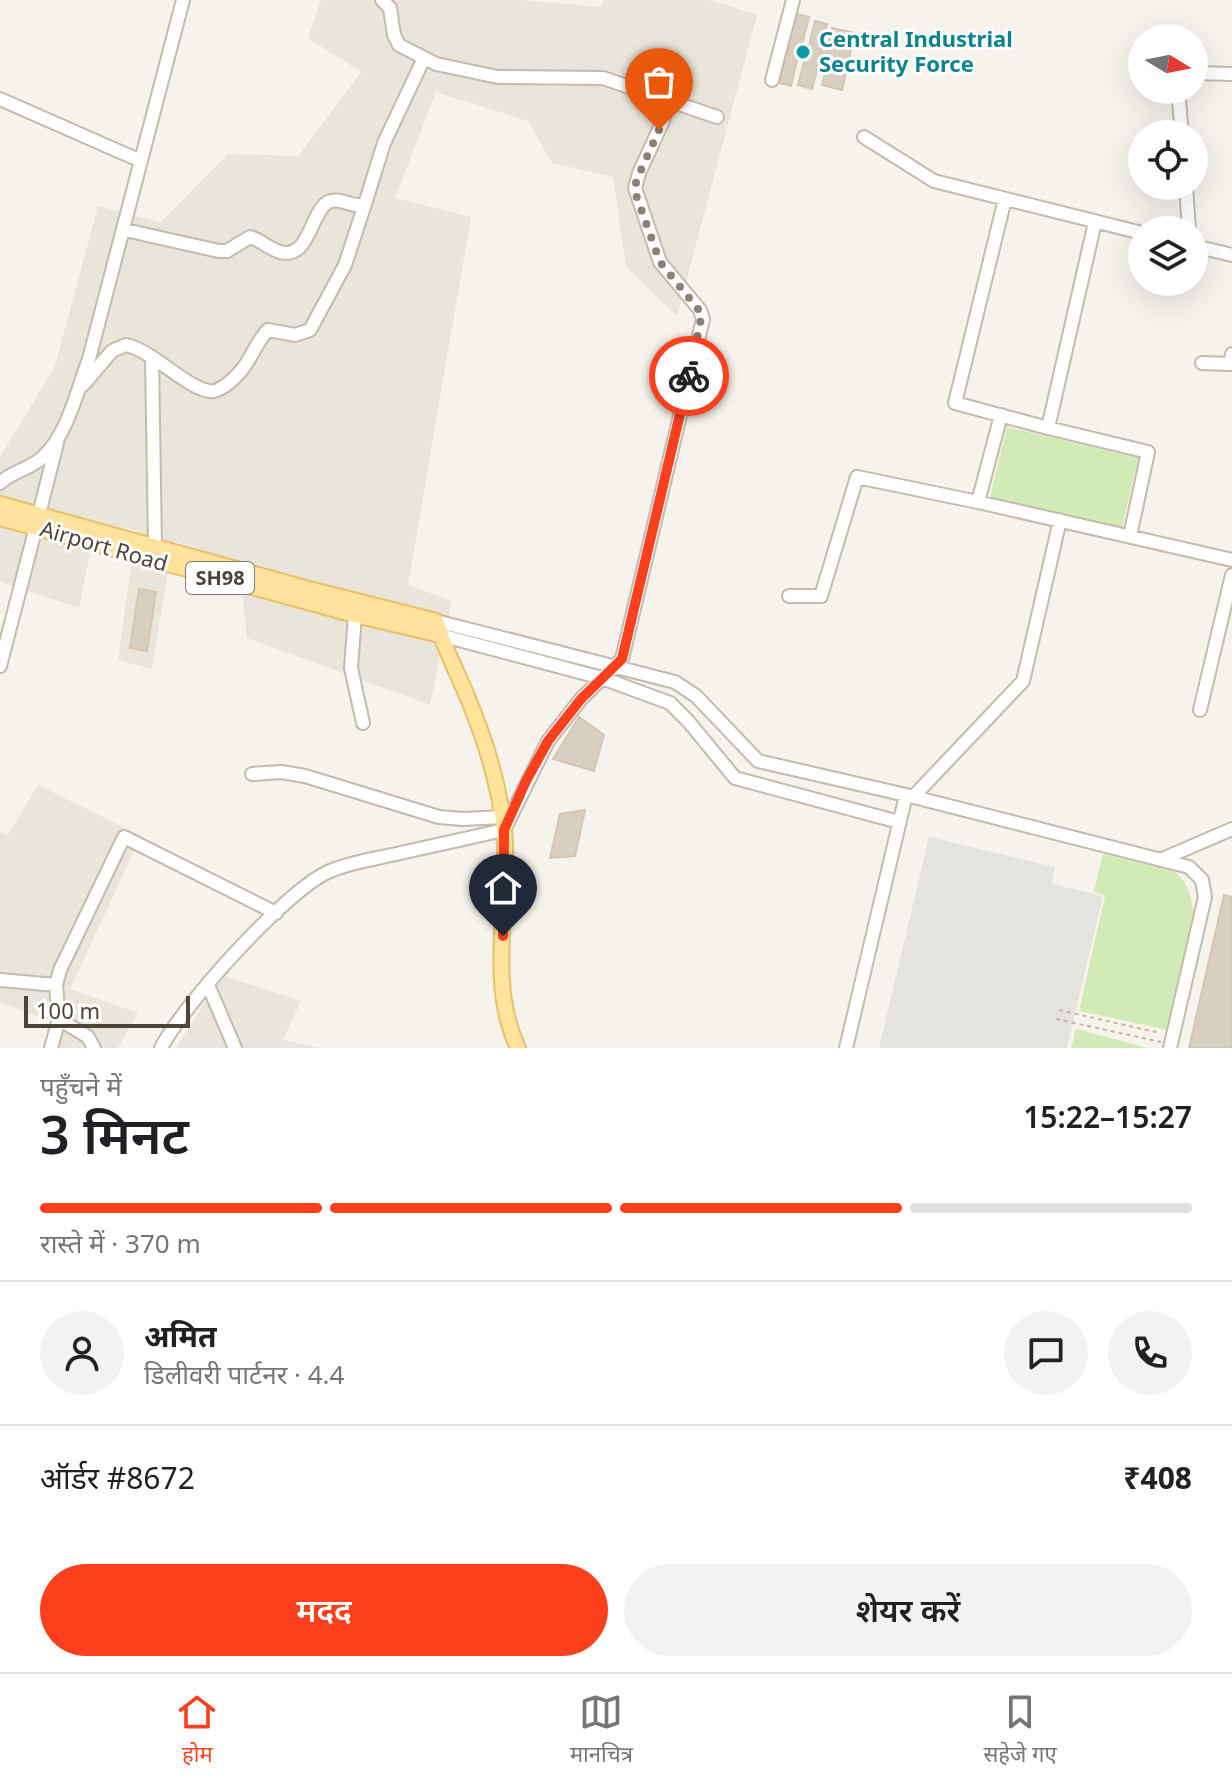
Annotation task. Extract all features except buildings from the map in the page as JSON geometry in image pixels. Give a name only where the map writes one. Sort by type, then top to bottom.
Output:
[{"type":"main road","name":"SH98","points":[[0,504],[37,521],[155,547],[438,628]]},
{"type":"main road","name":"Airport Road","points":[[0,518],[37,521],[355,615],[438,628]]},
{"type":"main road","points":[[438,628],[465,690],[492,767],[503,824],[504,992],[512,1036],[518,1048]]},
{"type":"street","points":[[0,666],[58,436],[89,359],[125,230],[183,0]]},
{"type":"street","points":[[772,80],[793,0]]},
{"type":"street","points":[[388,3],[399,45],[448,67],[489,76],[603,78],[717,117]]},
{"type":"street","points":[[76,393],[118,346],[133,346],[197,387],[213,391],[241,371],[268,330],[295,335],[310,330],[345,265],[384,143],[424,58]]},
{"type":"street","points":[[1208,73],[1232,74]]},
{"type":"street","points":[[0,99],[141,161]]},
{"type":"street","points":[[161,1048],[184,1013],[208,985],[302,889],[333,870],[503,824],[548,741],[581,699],[622,659],[703,319],[700,310],[660,262],[635,188],[665,115],[668,99]]},
{"type":"street","points":[[864,137],[934,181],[1128,230]]},
{"type":"street","points":[[1005,199],[955,403],[1148,452],[1130,536]]},
{"type":"street","points":[[125,230],[219,251],[227,251],[250,237],[286,253],[295,251],[302,244],[324,206],[332,200],[359,206],[365,204]]},
{"type":"street","points":[[1048,428],[1095,222]]},
{"type":"street","points":[[1208,249],[1232,255]]},
{"type":"street","points":[[152,357],[155,547]]},
{"type":"street","points":[[1202,363],[1231,361]]},
{"type":"street","points":[[978,502],[1001,415]]},
{"type":"street","points":[[0,483],[45,455],[58,436]]},
{"type":"street","points":[[789,596],[821,596],[857,477],[1232,560]]},
{"type":"street","points":[[846,1048],[899,822],[910,796],[1023,681],[1060,520]]},
{"type":"street","points":[[1200,710],[1232,575]]},
{"type":"street","points":[[355,615],[351,668],[363,723]]},
{"type":"street","points":[[438,628],[675,682],[696,696],[758,761],[1189,867],[1202,880],[1205,897],[1171,1043]]},
{"type":"street","points":[[438,628],[602,678],[670,703],[735,778],[899,822]]},
{"type":"street","points":[[252,774],[281,772],[305,776],[451,819],[503,824]]},
{"type":"street","points":[[1160,860],[1232,829]]},
{"type":"street","points":[[51,1048],[59,1019],[56,985],[60,970],[124,837],[276,913]]},
{"type":"street","points":[[0,980],[56,985]]},
{"type":"street","points":[[208,985],[235,1048]]},
{"type":"street","points":[[59,1019],[88,1037],[94,1048]]},
{"type":"path","points":[[1059,1010],[1171,1043]]},
{"type":"path","points":[[1056,1019],[1171,1043]]},
{"type":"shaded area","points":[[321,0],[522,0],[601,7],[603,0],[710,0],[757,15],[677,316],[626,267],[613,177],[552,163],[528,121],[436,92],[395,198],[471,217],[408,585],[452,601],[430,705],[247,638],[239,562],[173,541],[152,669],[118,660],[136,530],[96,522],[79,608],[0,582],[0,457],[55,366],[98,206],[161,222],[228,154],[298,156],[361,72],[308,38]]},
{"type":"shaded area","points":[[38,785],[141,836],[70,989],[138,1013],[118,1048],[48,1048],[55,1023],[0,1002],[0,832],[8,835]]},
{"type":"shaded area","points":[[929,837],[1055,867],[1052,884],[1103,896],[1067,1048],[879,1048]]},
{"type":"shaded area","points":[[222,975],[301,1001],[283,1040],[320,1048],[176,1048]]},
{"type":"green space","points":[[1007,427],[1138,458],[1122,528],[990,497]]},
{"type":"green space","points":[[1103,854],[1175,872],[1189,892],[1195,916],[1168,1030],[1079,1011],[1105,896],[1094,891]]},
{"type":"green space","points":[[1076,1029],[1148,1048],[1071,1048]]},
{"type":"way so far","points":[[659,130],[635,188],[649,237],[660,262],[702,314],[689,376]]},
{"type":"place","name":"Central Industrial Security Force","points":[[803,52]]},
{"type":"route","points":[[503,936],[504,830],[548,741],[581,699],[622,659],[689,376]]}]
